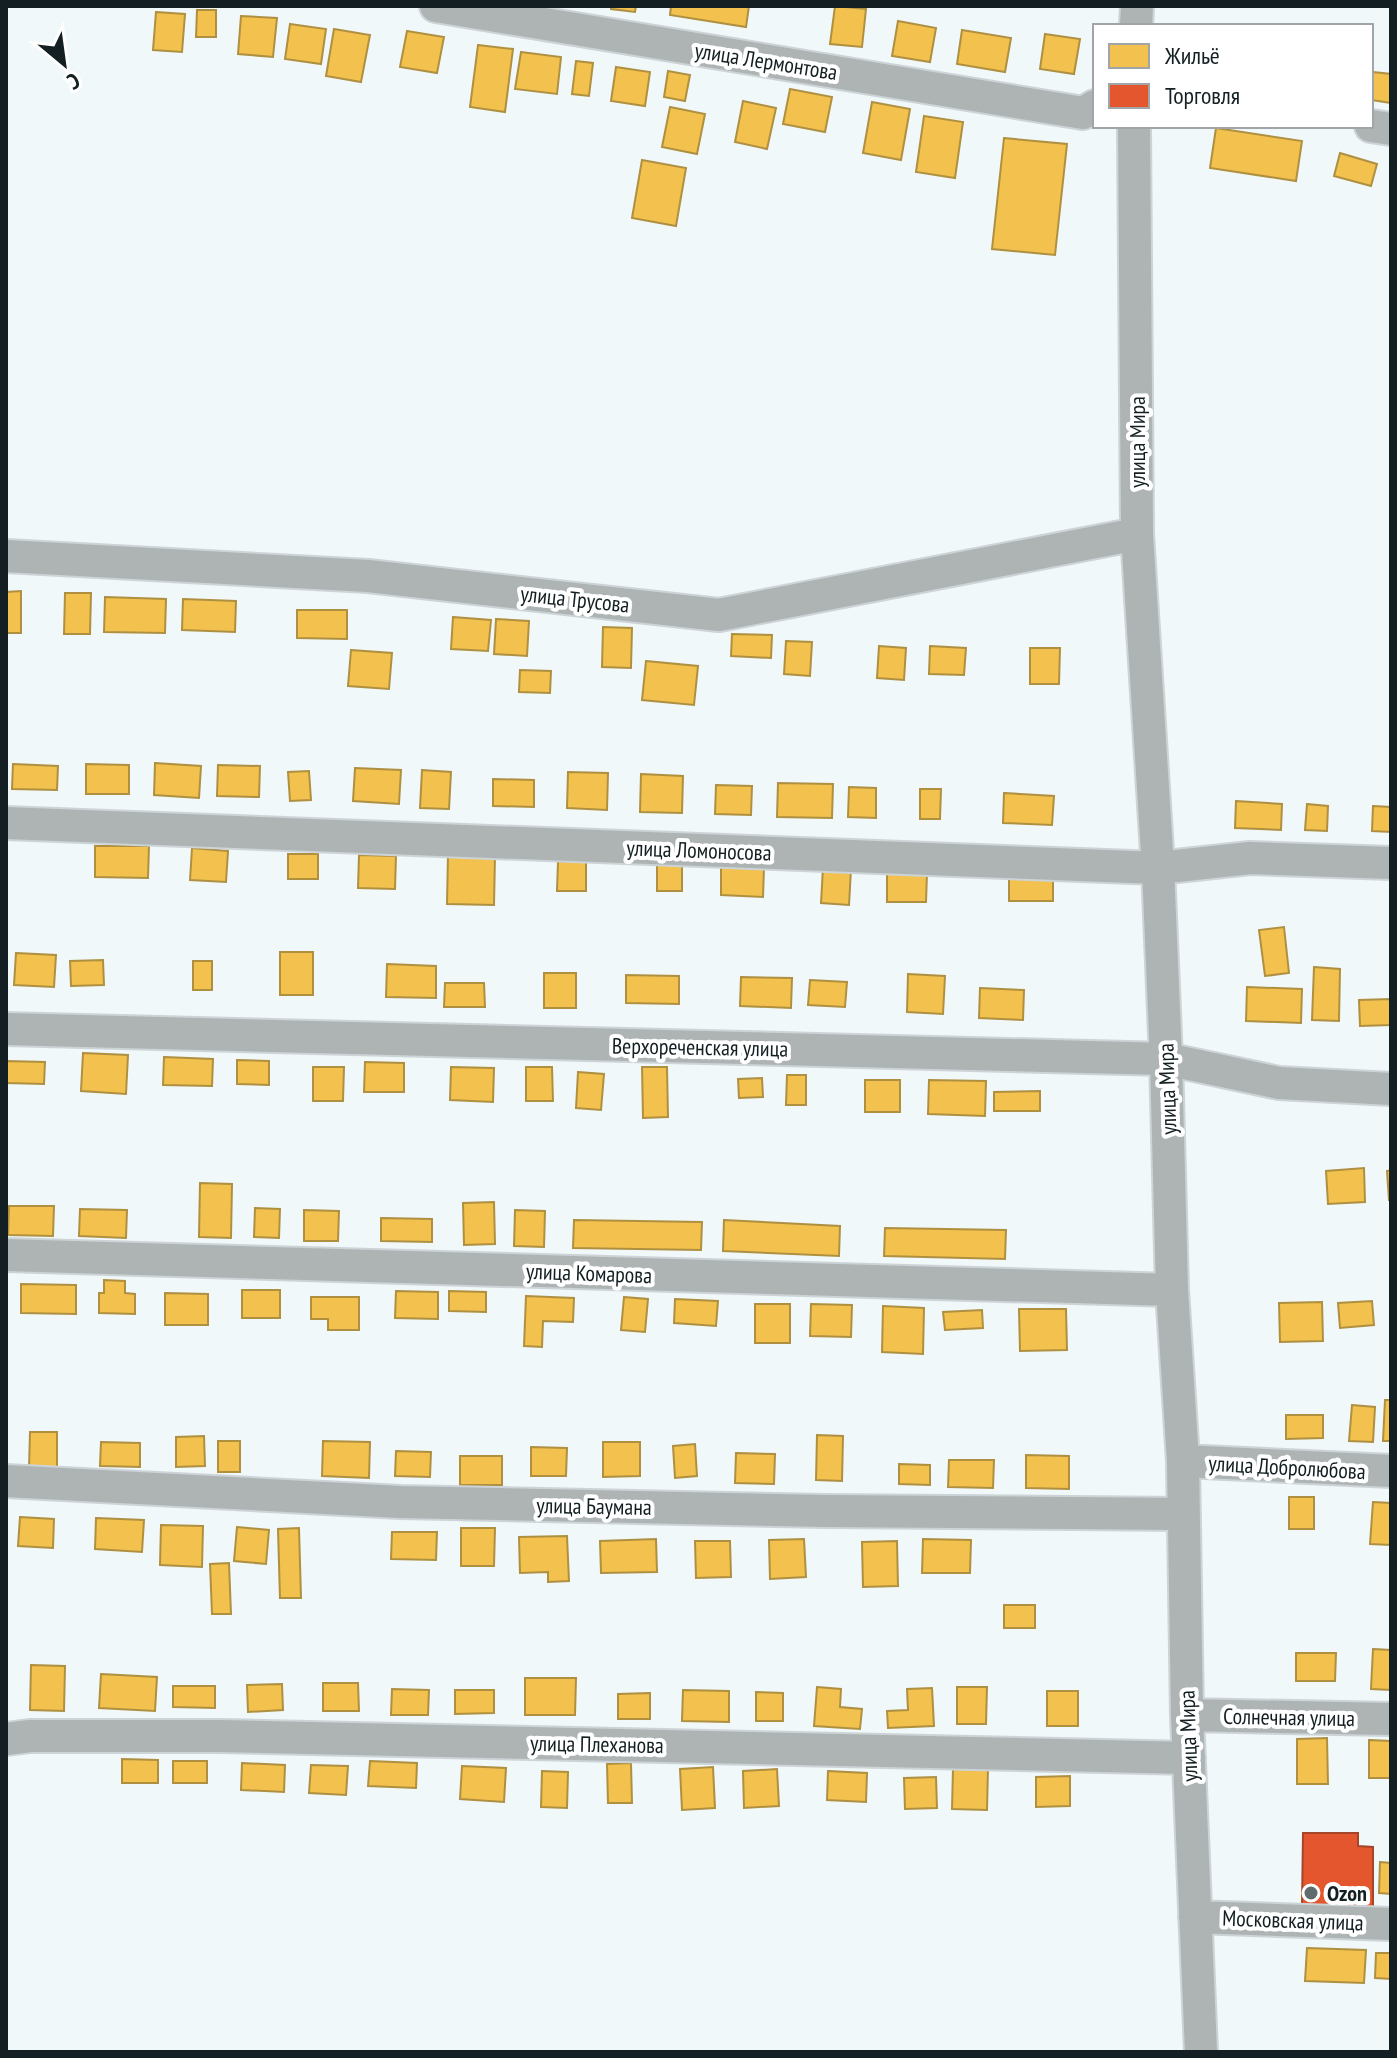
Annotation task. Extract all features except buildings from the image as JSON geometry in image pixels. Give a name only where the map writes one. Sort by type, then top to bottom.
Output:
[{"type":"street","name":"улица Лермонтова","points":[[436,6],[1083,113],[1093,107]]},
{"type":"street","name":"улица Мира","points":[[1134,128],[1137,534],[1158,868],[1172,1290],[1183,1461],[1187,1715],[1201,2052]]},
{"type":"street","name":"улица Трусова","points":[[6,556],[368,576],[719,615],[1137,534]]},
{"type":"street","name":"улица Ломоносова","points":[[6,823],[1158,868],[1250,858],[1391,863]]},
{"type":"street","name":"Верхореченская улица","points":[[6,1029],[1166,1059],[1279,1083],[1391,1089]]},
{"type":"street","name":"улица Комарова","points":[[6,1255],[1172,1290]]},
{"type":"street","name":"улица Добролюбова","points":[[1183,1461],[1391,1471]]},
{"type":"street","name":"улица Баумана","points":[[6,1481],[400,1502],[824,1511],[1183,1514]]},
{"type":"street","name":"Солнечная улица","points":[[1187,1715],[1391,1719]]},
{"type":"street","name":"улица Плеханова","points":[[6,1739],[30,1736],[236,1736],[1189,1758]]},
{"type":"street","name":"Московская улица","points":[[1195,1917],[1391,1924]]},
{"type":"place","name":"Ozon","points":[[1311,1893]]}]
